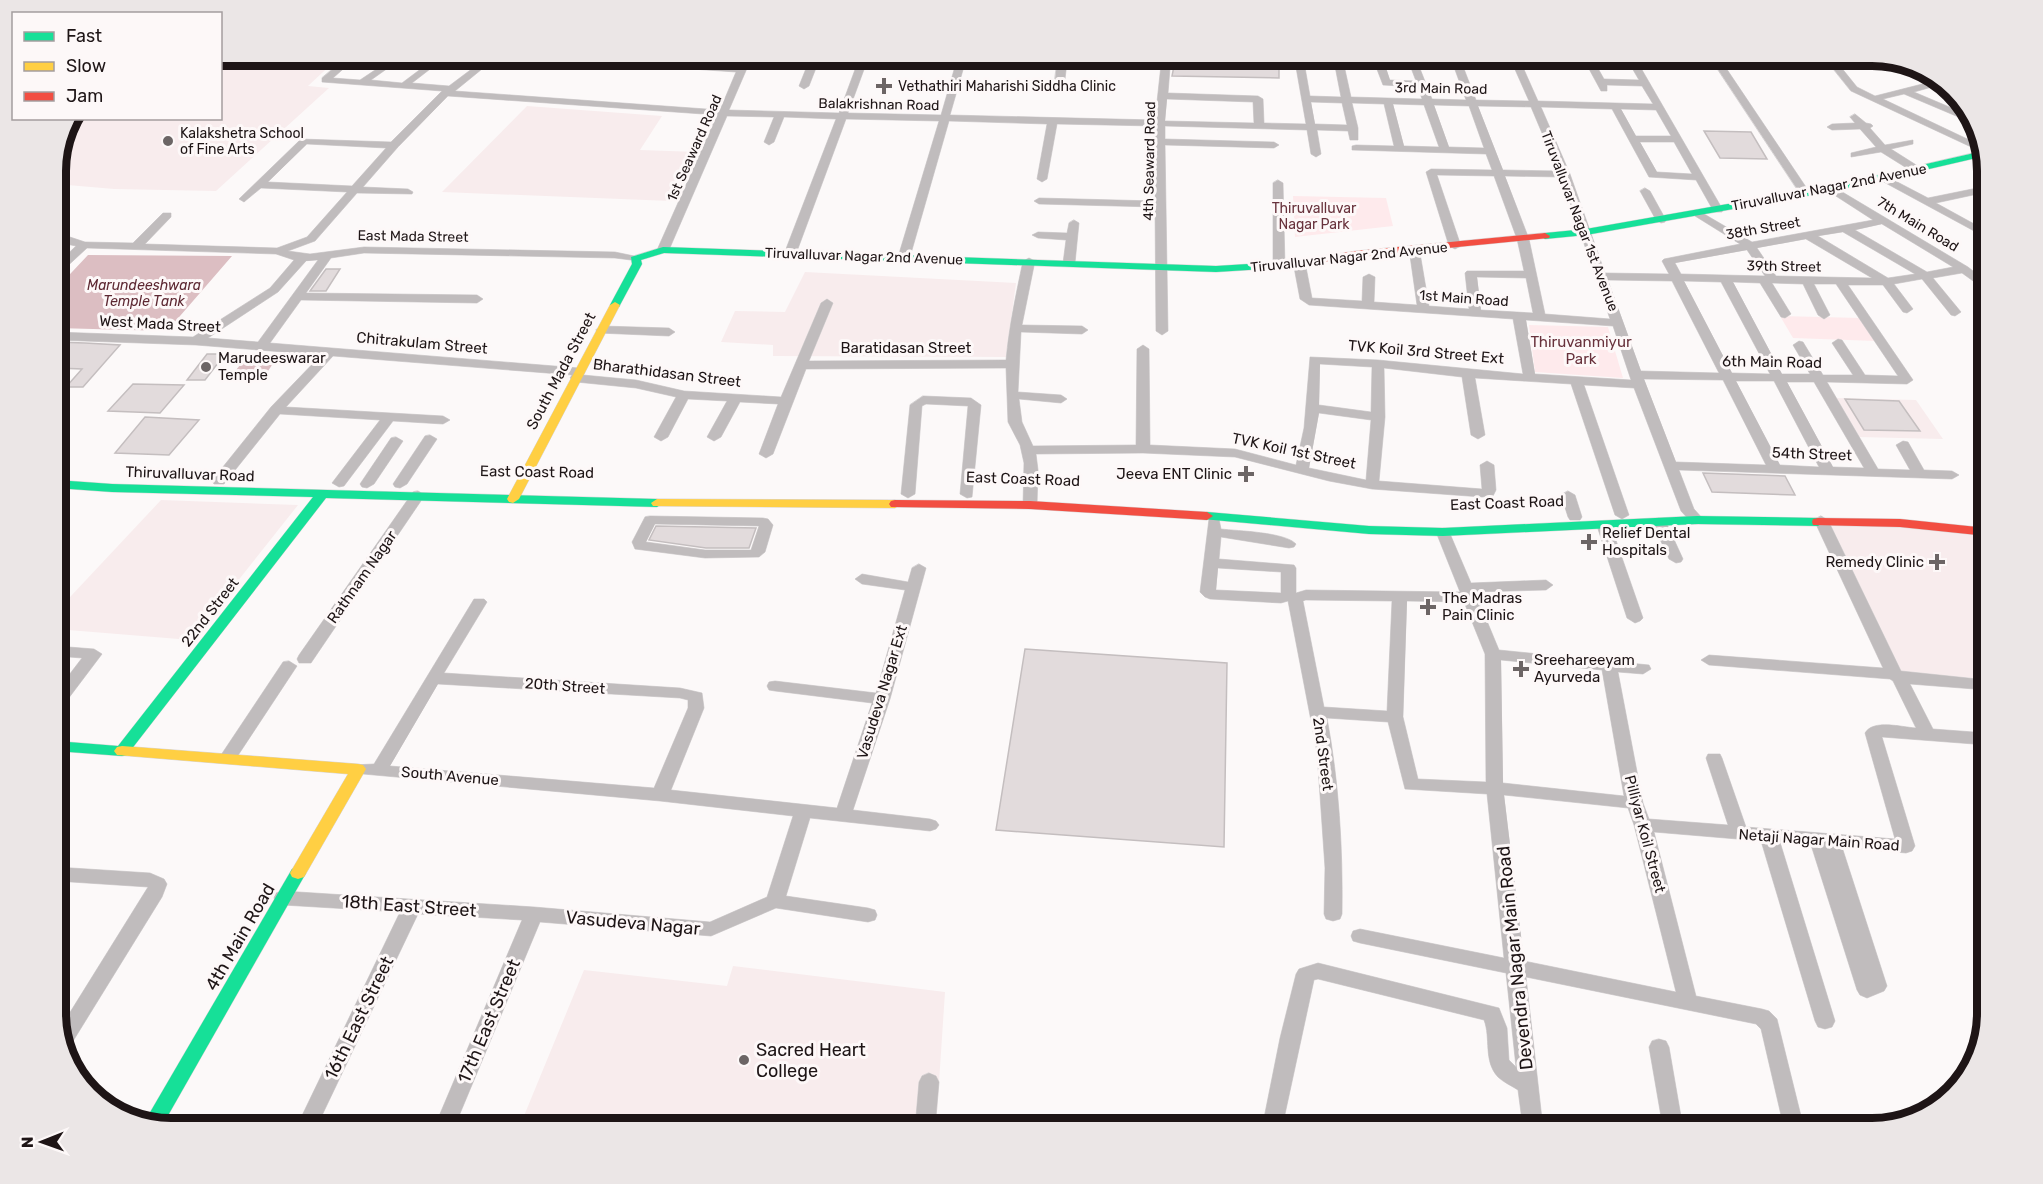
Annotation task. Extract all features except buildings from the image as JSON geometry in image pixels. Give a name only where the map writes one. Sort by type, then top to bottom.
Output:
[{"type":"main road","name":"Tiruvalluvar Nagar 2nd Avenue","points":[[635,259],[663,250],[1216,269],[1279,266],[1415,249],[1586,232],[1699,214],[1884,178],[1975,154]]},
{"type":"main road","name":"South Mada Street","points":[[516,493],[637,264],[635,259]]},
{"type":"main road","name":"East Coast Road","points":[[66,474],[111,478],[219,481],[250,487],[339,483],[400,484],[716,504],[1030,499],[1374,520],[1468,521],[1622,515],[1870,511],[1977,520]]},
{"type":"main road","name":"Thiruvalluvar Road","points":[[66,485],[112,488],[250,487],[323,493]]},
{"type":"main road","name":"East Coast Road","points":[[323,493],[418,495],[516,493],[967,494],[1370,530],[1443,532],[1604,526],[1659,522],[1692,515],[1900,523],[1977,531]]},
{"type":"main road","name":"22nd Street","points":[[122,751],[323,493]]},
{"type":"main road","name":"South Avenue","points":[[66,747],[358,769]]},
{"type":"main road","name":"4th Main Road","points":[[150,1115],[283,898],[358,769]]},
{"type":"street","name":"Balakrishnan Road","points":[[341,66],[325,80],[724,113],[1353,128]]},
{"type":"street","points":[[362,84],[387,66]]},
{"type":"street","points":[[403,86],[430,66]]},
{"type":"street","points":[[278,251],[311,239],[394,145],[449,91],[481,66]]},
{"type":"street","name":"1st Seaward Road","points":[[663,250],[744,66]]},
{"type":"street","points":[[804,86],[812,66]]},
{"type":"street","points":[[790,254],[861,66]]},
{"type":"street","points":[[904,257],[960,66]]},
{"type":"street","points":[[1060,79],[1062,66]]},
{"type":"street","name":"4th Seaward Road","points":[[1161,331],[1160,124],[1166,66]]},
{"type":"street","points":[[1300,66],[1316,154]]},
{"type":"street","points":[[1340,66],[1356,152],[1400,149],[1489,151]]},
{"type":"street","points":[[1381,66],[1387,83],[1421,84]]},
{"type":"street","points":[[1415,66],[1444,150]]},
{"type":"street","points":[[1459,66],[1523,239],[1540,319]]},
{"type":"street","name":"Tiruvalluvar Nagar 1st Avenue","points":[[1518,66],[1565,174],[1670,466],[1692,515]]},
{"type":"street","points":[[1592,66],[1603,86],[1644,83]]},
{"type":"street","points":[[1635,66],[1718,210]]},
{"type":"street","points":[[1721,66],[1805,193]]},
{"type":"street","points":[[1836,66],[1854,89],[1974,147]]},
{"type":"street","points":[[1873,99],[1931,85]]},
{"type":"street","points":[[1905,91],[1960,115]]},
{"type":"street","points":[[1163,97],[1222,100],[1226,101],[1226,109]]},
{"type":"street","points":[[1163,97],[1258,99],[1259,126]]},
{"type":"street","name":"3rd Main Road","points":[[1306,99],[1659,107]]},
{"type":"street","points":[[1388,100],[1400,149]]},
{"type":"street","points":[[1615,106],[1654,176],[1698,177]]},
{"type":"street","points":[[769,142],[780,115]]},
{"type":"street","points":[[1213,117],[1227,118],[1227,126]]},
{"type":"street","points":[[1855,117],[1883,149],[1917,170]]},
{"type":"street","points":[[1042,179],[1052,122]]},
{"type":"street","points":[[1832,127],[1874,125]]},
{"type":"street","points":[[1632,138],[1677,139]]},
{"type":"street","points":[[244,199],[308,140],[394,145]]},
{"type":"street","points":[[1161,142],[1275,145]]},
{"type":"street","points":[[1855,155],[1909,142]]},
{"type":"street","points":[[1455,246],[1431,172],[1565,174]]},
{"type":"street","points":[[1884,178],[1977,230]]},
{"type":"street","points":[[1278,183],[1279,266]]},
{"type":"street","points":[[257,185],[408,192]]},
{"type":"street","name":"7th Main Road","points":[[1830,189],[1964,269],[1977,280]]},
{"type":"street","points":[[1645,191],[1661,220]]},
{"type":"street","points":[[1928,201],[1977,191]]},
{"type":"street","points":[[1971,192],[1977,195]]},
{"type":"street","points":[[1039,201],[1160,204]]},
{"type":"street","points":[[1699,214],[1750,246],[1785,314]]},
{"type":"street","points":[[136,246],[167,215]]},
{"type":"street","name":"38th Street","points":[[1679,279],[1669,261],[1883,221]]},
{"type":"street","points":[[1069,263],[1074,223]]},
{"type":"street","points":[[1844,228],[1925,275],[1955,312]]},
{"type":"street","points":[[1038,235],[1072,237]]},
{"type":"street","points":[[1809,236],[1886,282],[1907,309]]},
{"type":"street","name":"East Mada Street","points":[[66,240],[84,244],[278,251],[286,255],[303,257],[326,257],[336,252],[364,250],[615,255],[635,259]]},
{"type":"street","points":[[66,261],[84,244]]},
{"type":"street","points":[[1415,249],[1424,310]]},
{"type":"street","points":[[196,341],[274,290],[303,257]]},
{"type":"street","points":[[262,346],[326,257]]},
{"type":"street","points":[[1029,261],[1016,328],[1012,364],[1018,433],[1028,450],[1030,499]]},
{"type":"street","name":"1st Main Road","points":[[1299,262],[1308,301],[1618,323]]},
{"type":"street","name":"39th Street","points":[[1602,276],[1886,282],[1964,269]]},
{"type":"street","points":[[1476,314],[1471,273],[1531,275]]},
{"type":"street","points":[[1368,306],[1369,277]]},
{"type":"street","points":[[1679,279],[1775,469]]},
{"type":"street","points":[[1726,280],[1828,471]]},
{"type":"street","points":[[1807,281],[1824,315]]},
{"type":"street","name":"6th Main Road","points":[[1638,380],[1729,377],[1907,380],[1840,282]]},
{"type":"street","points":[[298,296],[477,299]]},
{"type":"street","points":[[766,454],[800,365],[827,303]]},
{"type":"street","points":[[1519,317],[1530,378]]},
{"type":"street","points":[[1016,328],[1082,330]]},
{"type":"street","points":[[602,330],[669,332]]},
{"type":"street","name":"West Mada Street","points":[[66,336],[262,346]]},
{"type":"street","points":[[1838,342],[1862,380]]},
{"type":"street","points":[[1799,345],[1873,472]]},
{"type":"street","name":"Chitrakulam Street","points":[[262,346],[577,375]]},
{"type":"street","points":[[1143,350],[1143,449]]},
{"type":"street","points":[[219,481],[276,410],[330,352]]},
{"type":"street","name":"TVK Koil 3rd Street Ext","points":[[1314,408],[1313,361],[1316,359],[1468,374],[1576,380],[1638,380]]},
{"type":"street","name":"Baratidasan Street","points":[[800,365],[1012,364]]},
{"type":"street","points":[[1372,485],[1378,364]]},
{"type":"street","points":[[1468,374],[1478,435]]},
{"type":"street","name":"Bharathidasan Street","points":[[577,375],[636,384],[684,395],[786,401]]},
{"type":"street","points":[[1576,380],[1622,515]]},
{"type":"street","points":[[661,437],[684,395]]},
{"type":"street","points":[[1013,395],[1061,399]]},
{"type":"street","points":[[714,437],[735,399]]},
{"type":"street","points":[[908,494],[916,405],[923,400],[970,402],[975,405],[967,494]]},
{"type":"street","points":[[1302,469],[1310,445],[1314,408],[1377,417]]},
{"type":"street","points":[[276,410],[443,420]]},
{"type":"street","points":[[339,483],[390,416]]},
{"type":"street","points":[[400,484],[430,439]]},
{"type":"street","points":[[367,484],[396,441]]},
{"type":"street","points":[[1903,444],[1919,474]]},
{"type":"street","name":"TVK Koil 1st Street","points":[[1028,450],[1143,449],[1234,453],[1329,477],[1372,485],[1488,493],[1487,465]]},
{"type":"street","name":"54th Street","points":[[1670,466],[1952,475]]},
{"type":"street","name":"Rathnam Nagar","points":[[305,659],[418,495]]},
{"type":"street","points":[[1568,495],[1575,517]]},
{"type":"street","points":[[711,521],[716,504]]},
{"type":"street","points":[[1215,516],[1208,591],[1214,595],[1288,596],[1291,522]]},
{"type":"street","points":[[650,520],[711,521],[763,522],[766,530],[759,552],[705,554],[639,545],[650,520]]},
{"type":"street","points":[[1821,520],[1927,734],[1977,738]]},
{"type":"street","points":[[1659,522],[1676,559]]},
{"type":"street","points":[[1604,526],[1635,618]]},
{"type":"street","points":[[1214,532],[1282,541],[1289,544]]},
{"type":"street","points":[[1443,532],[1493,654],[1643,669]]},
{"type":"street","points":[[1211,563],[1289,568]]},
{"type":"street","name":"Vasudeva Nagar Ext","points":[[843,815],[882,699],[919,568]]},
{"type":"street","points":[[862,579],[913,587]]},
{"type":"street","points":[[1546,585],[1400,596],[1395,717],[1411,785],[1495,788],[1634,803]]},
{"type":"street","name":"2nd Street","points":[[1333,914],[1334,868],[1328,782],[1317,712],[1294,601],[1297,596],[1400,596]]},
{"type":"street","points":[[379,770],[479,602]]},
{"type":"street","points":[[66,652],[94,654],[66,690]]},
{"type":"street","name":"Devendra Nagar Main Road","points":[[1493,654],[1495,788],[1532,1118]]},
{"type":"street","points":[[1709,660],[1977,684]]},
{"type":"street","points":[[227,759],[289,666]]},
{"type":"street","name":"Pilliyar Koil Street","points":[[1609,666],[1634,803],[1643,825],[1688,1001]]},
{"type":"street","name":"20th Street","points":[[434,678],[680,693],[696,697],[696,708],[660,795]]},
{"type":"street","points":[[775,686],[882,699]]},
{"type":"street","points":[[1317,712],[1395,717]]},
{"type":"street","name":"Netaji Nagar Main Road","points":[[1643,825],[1769,837],[1906,846],[1873,733],[1876,731],[1927,734]]},
{"type":"street","points":[[1714,758],[1740,834]]},
{"type":"street","name":"South Avenue","points":[[358,769],[660,795],[930,825]]},
{"type":"street","points":[[803,812],[776,902],[868,915]]},
{"type":"street","points":[[1769,837],[1825,1021]]},
{"type":"street","points":[[1825,841],[1872,988]]},
{"type":"street","points":[[66,875],[150,880],[158,884],[156,892],[68,1033]]},
{"type":"street","name":"18th East Street","points":[[283,898],[534,914]]},
{"type":"street","name":"Vasudeva Nagar","points":[[534,914],[711,929],[776,902]]},
{"type":"street","name":"16th East Street","points":[[311,1118],[412,907]]},
{"type":"street","name":"17th East Street","points":[[448,1118],[534,914]]},
{"type":"street","points":[[1360,936],[1688,1001],[1766,1019],[1791,1118]]},
{"type":"street","points":[[1274,1118],[1306,974],[1318,971],[1492,1014],[1497,1028],[1499,1061],[1505,1071],[1529,1086]]},
{"type":"street","points":[[1659,1047],[1671,1118]]},
{"type":"street","points":[[927,1118],[929,1082]]},
{"type":"shaded area","name":"Kalakshetra School of Fine Arts","points":[[222,66],[329,66],[308,86],[329,88],[216,191],[114,189],[66,185],[67,157],[74,131],[80,120],[222,120]]},
{"type":"shaded area","points":[[527,106],[662,116],[640,150],[698,152],[671,201],[442,192]]},
{"type":"shaded area","points":[[805,272],[1016,283],[1006,357],[773,356],[773,345],[721,342],[735,311],[785,312]]},
{"type":"shaded area","points":[[1835,398],[1916,400],[1943,439],[1858,437]]},
{"type":"shaded area","points":[[161,500],[298,505],[191,640],[66,630],[66,601]]},
{"type":"shaded area","points":[[1821,520],[1900,523],[1977,531],[1977,684],[1902,677]]},
{"type":"shaded area","name":"Sacred Heart College","points":[[733,966],[945,992],[937,1118],[523,1118],[584,970],[727,986]]},
{"type":"green space","name":"Thiruvalluvar Nagar Park","points":[[1293,196],[1386,198],[1393,226],[1295,237]]},
{"type":"green space","points":[[1780,316],[1861,318],[1876,341],[1793,338]]},
{"type":"green space","name":"Thiruvanmiyur Park","points":[[1529,325],[1608,327],[1623,378],[1535,372]]},
{"type":"water","name":"Marundeeshwara Temple Tank","points":[[88,255],[232,256],[167,331],[66,328],[66,278]]},
{"type":"water","points":[[249,354],[281,355],[275,363],[268,365],[272,365],[268,371],[236,370]]},
{"type":"traffic: fast","points":[[1545,236],[1586,232],[1830,189],[1976,156]]},
{"type":"traffic: fast","points":[[615,305],[637,264],[635,259],[663,250],[1216,269],[1282,265]]},
{"type":"traffic: fast","points":[[66,485],[112,488],[657,503]]},
{"type":"traffic: fast","points":[[66,747],[122,751],[323,493]]},
{"type":"traffic: fast","points":[[1207,516],[1369,530],[1443,532],[1697,520],[1818,522]]},
{"type":"traffic: fast","points":[[157,1117],[298,873]]},
{"type":"traffic: slow","points":[[513,499],[615,305]]},
{"type":"traffic: slow","points":[[657,503],[895,504]]},
{"type":"traffic: slow","points":[[122,751],[358,769],[298,873]]},
{"type":"traffic: jam","points":[[1282,265],[1356,254],[1545,236]]},
{"type":"traffic: jam","points":[[895,504],[1030,505],[1207,516]]},
{"type":"traffic: jam","points":[[1818,522],[1900,523],[1977,531]]},
{"type":"place","name":"Vethathiri Maharishi Siddha Clinic","points":[[884,86]]},
{"type":"place","name":"Kalakshetra School of Fine Arts","points":[[168,141]]},
{"type":"place","name":"Marudeeswarar Temple","points":[[206,367]]},
{"type":"place","name":"Jeeva ENT Clinic","points":[[1246,474]]},
{"type":"place","name":"Relief Dental Hospitals","points":[[1589,542]]},
{"type":"place","name":"Remedy Clinic","points":[[1937,562]]},
{"type":"place","name":"The Madras Pain Clinic","points":[[1428,607]]},
{"type":"place","name":"Sreehareeyam Ayurveda","points":[[1521,669]]},
{"type":"place","name":"Sacred Heart College","points":[[744,1060]]}]
